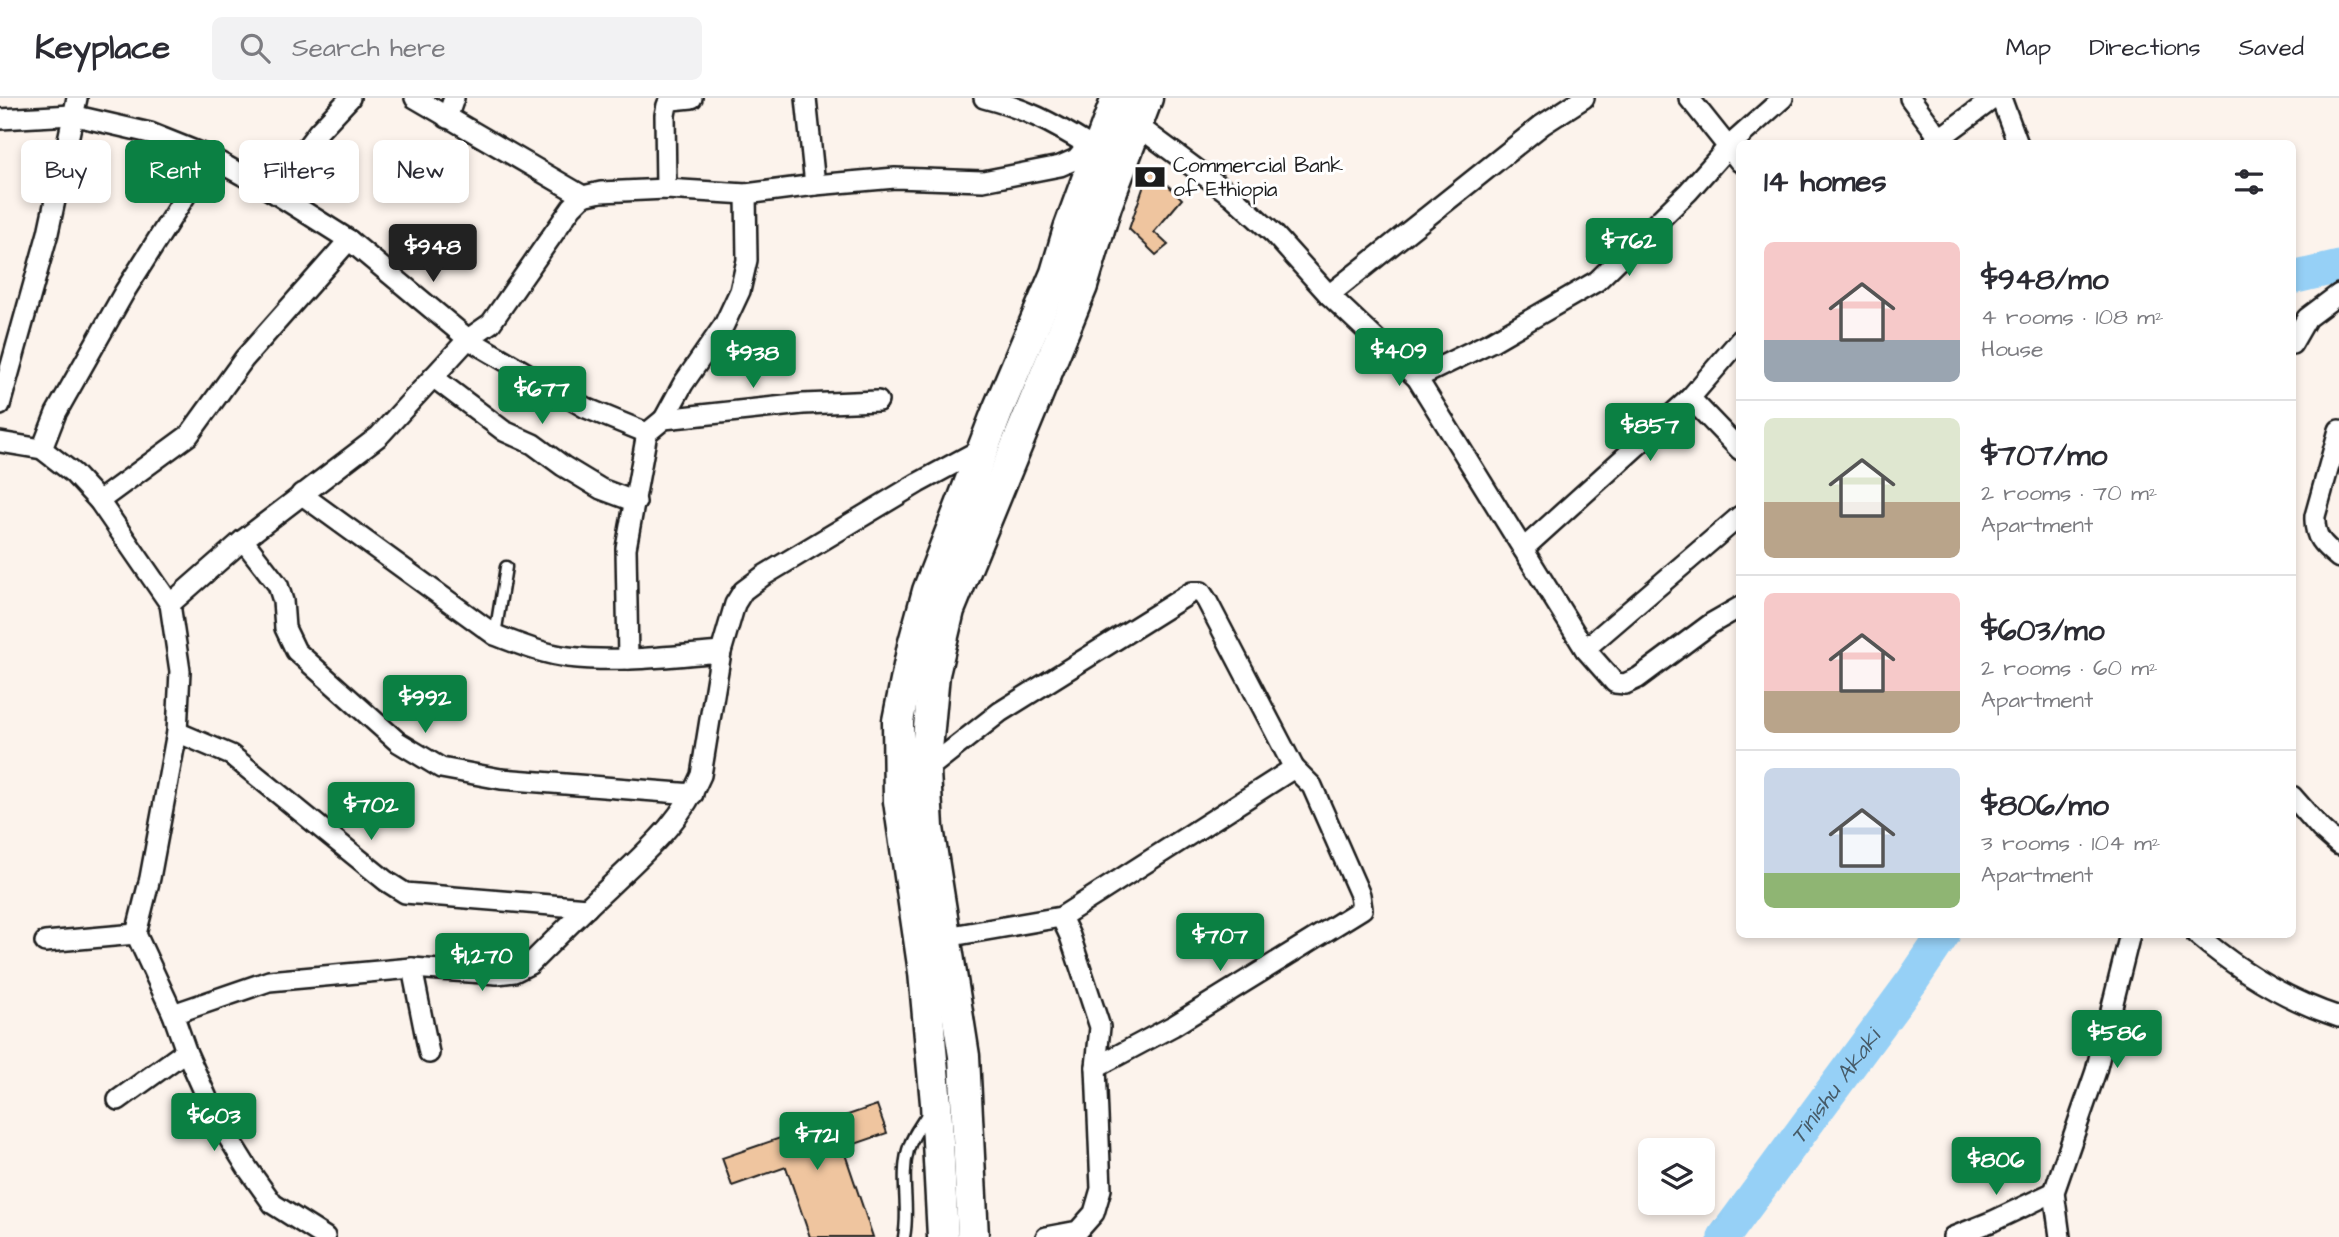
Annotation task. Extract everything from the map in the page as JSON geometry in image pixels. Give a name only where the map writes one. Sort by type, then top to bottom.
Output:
[{"type":"main road","points":[[943,1237],[936,1103],[924,972],[899,801],[898,721],[913,646],[928,591],[1056,273],[1093,146],[1117,98]]},
{"type":"main road","points":[[973,1237],[964,1056],[928,828],[925,771],[934,674],[949,610],[1082,286],[1106,206],[1142,112]]},
{"type":"street","points":[[312,140],[350,98]]},
{"type":"street","points":[[415,98],[583,196]]},
{"type":"street","points":[[447,118],[454,98]]},
{"type":"street","points":[[666,189],[667,105],[672,100],[692,98]]},
{"type":"street","points":[[806,98],[815,185]]},
{"type":"street","points":[[170,604],[243,540],[379,436],[468,339],[491,323],[583,196],[601,192],[666,189],[746,194],[895,178],[983,181],[1060,166],[1076,159],[1093,146],[1039,116],[984,98]]},
{"type":"street","points":[[1329,295],[1542,125],[1584,98]]},
{"type":"street","points":[[1417,377],[1493,341],[1597,281],[1688,192],[1734,154],[1689,98]]},
{"type":"street","points":[[1746,140],[1783,98]]},
{"type":"street","points":[[1910,98],[1935,140],[1994,98]]},
{"type":"street","points":[[2001,98],[2017,140]]},
{"type":"street","points":[[0,405],[48,233],[75,106]]},
{"type":"street","points":[[0,119],[75,106],[168,140]]},
{"type":"street","points":[[1142,112],[1273,234],[1329,295],[1417,377],[1585,649],[1615,682],[1625,684],[1638,678],[1712,623],[1736,609]]},
{"type":"street","points":[[628,659],[626,548],[647,433],[664,419],[683,384],[724,325],[740,291],[747,260],[746,194]]},
{"type":"street","points":[[43,449],[57,413],[125,291],[181,203]]},
{"type":"street","points":[[290,203],[349,240],[468,339],[586,408],[647,433]]},
{"type":"street","points":[[99,501],[189,435],[244,359],[349,240]]},
{"type":"street","points":[[2296,337],[2307,318],[2339,294]]},
{"type":"street","points":[[1523,549],[1690,398],[1736,345]]},
{"type":"street","points":[[433,377],[504,431],[533,444],[600,489],[636,502]]},
{"type":"street","points":[[1690,398],[1736,446]]},
{"type":"street","points":[[664,419],[803,404],[878,401]]},
{"type":"street","points":[[2339,430],[2320,494],[2314,529],[2318,539],[2339,558]]},
{"type":"street","points":[[0,442],[43,449],[73,472],[99,501],[170,604],[180,670],[177,732],[150,878],[136,934],[215,1116],[248,1169],[273,1204],[325,1237]]},
{"type":"street","points":[[173,1014],[269,981],[412,968],[496,974],[514,972],[530,964],[657,841],[685,809],[701,775],[721,652],[735,604],[743,591],[763,576],[918,483],[983,449],[1011,460]]},
{"type":"street","points":[[301,494],[495,635],[527,648],[568,657],[628,659],[721,652]]},
{"type":"street","points":[[1585,649],[1736,519]]},
{"type":"street","points":[[243,540],[278,585],[283,601],[285,628],[296,651],[398,742],[441,768],[501,779],[693,794]]},
{"type":"street","points":[[925,771],[1000,712],[1192,592],[1201,592],[1207,601],[1294,768],[1312,786],[1360,895],[1362,909],[1172,1026],[1096,1067]]},
{"type":"street","points":[[177,732],[231,755],[386,881],[405,893],[587,908]]},
{"type":"street","points":[[946,937],[1061,917],[1294,768]]},
{"type":"street","points":[[2296,803],[2339,845]]},
{"type":"street","points":[[1046,1237],[1078,1231],[1094,1213],[1101,1189],[1096,1067],[1100,1027],[1070,936],[1061,917]]},
{"type":"street","points":[[45,942],[136,934]]},
{"type":"street","points":[[2060,1237],[2054,1192],[2096,1071],[2129,938]]},
{"type":"street","points":[[2201,938],[2237,966],[2308,1007],[2339,1017]]},
{"type":"street","points":[[412,968],[429,1053]]},
{"type":"street","points":[[118,1100],[186,1051]]},
{"type":"street","points":[[1953,1237],[2054,1192]]},
{"type":"lane","points":[[495,635],[506,567]]},
{"type":"lane","points":[[904,1237],[907,1226],[904,1171],[908,1149],[917,1130],[936,1103]]},
{"type":"building","points":[[1150,168],[1182,199],[1154,232],[1168,245],[1156,255],[1129,229]]},
{"type":"building","points":[[877,1105],[887,1133],[843,1148],[873,1237],[810,1237],[786,1167],[732,1186],[722,1158]]},
{"type":"waterway","name":"Tinishu Akaki","points":[[2296,277],[2339,267]]},
{"type":"waterway","name":"Tinishu Akaki","points":[[1724,1237],[1941,938]]},
{"type":"place","name":"Commercial Bank of Ethiopia","points":[[1150,177]]}]
